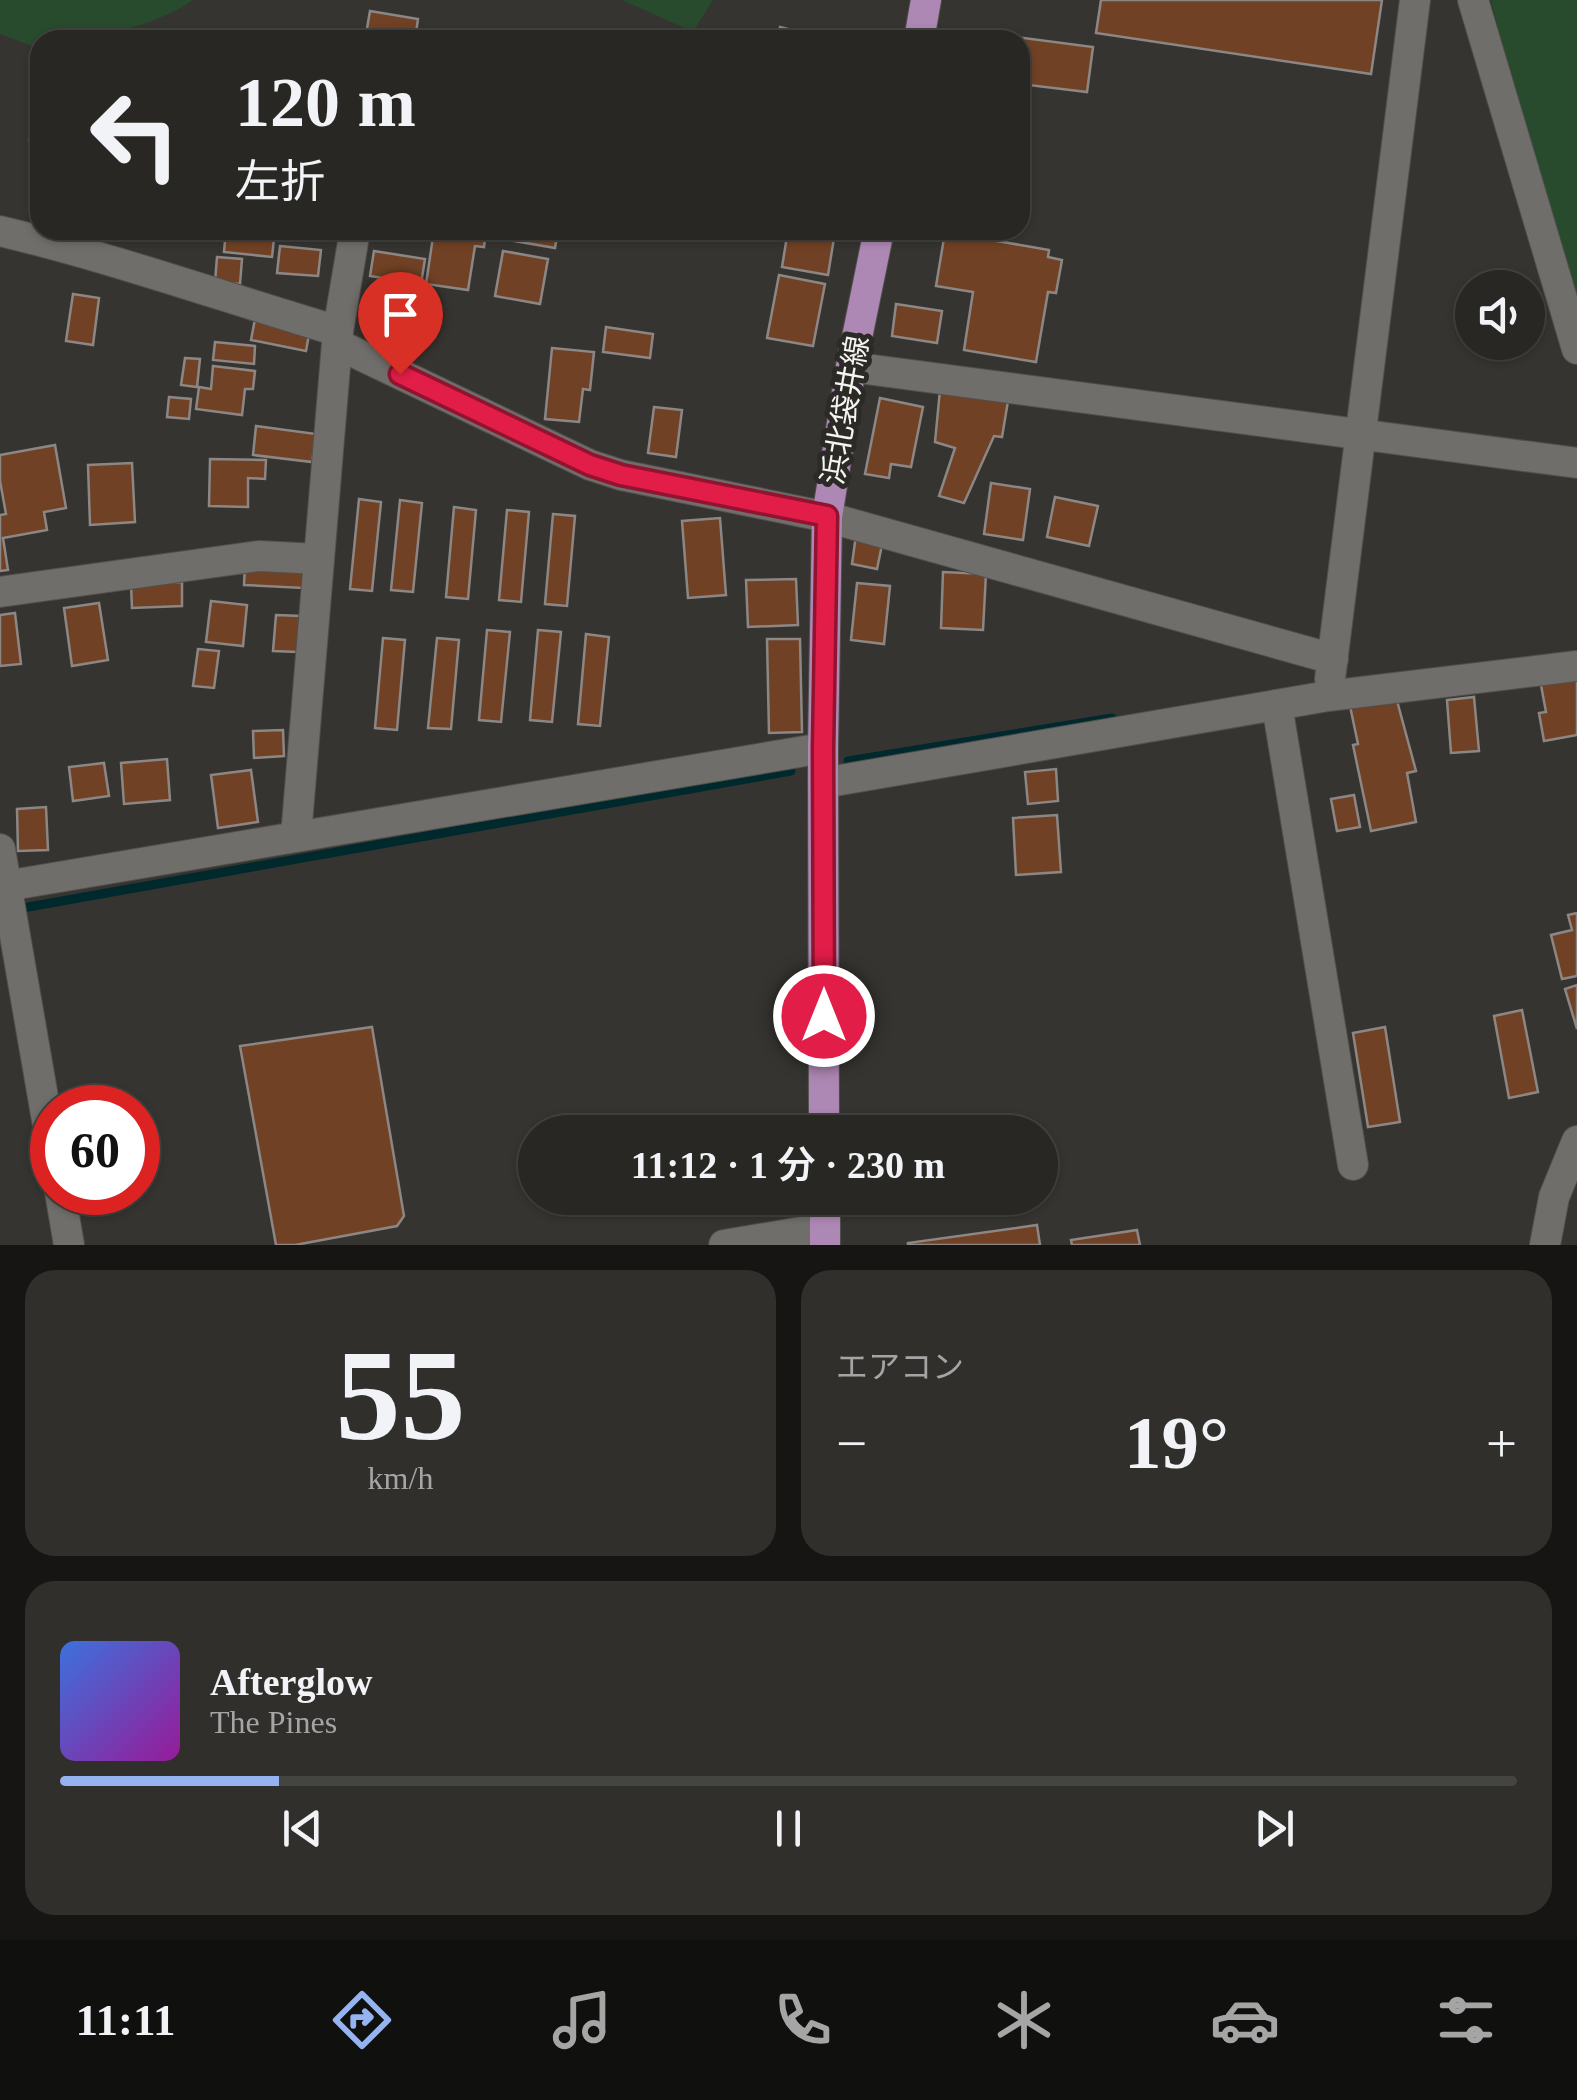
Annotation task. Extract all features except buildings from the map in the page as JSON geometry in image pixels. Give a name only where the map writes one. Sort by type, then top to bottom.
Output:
[{"type":"main road","points":[[921,30],[926,0]]},
{"type":"main road","name":"浜北袋井線","points":[[824,1115],[827,516],[876,240]]},
{"type":"street","points":[[1328,696],[1415,0]]},
{"type":"street","points":[[1473,0],[1577,349]]},
{"type":"street","points":[[0,231],[30,238]]},
{"type":"street","points":[[38,240],[338,338],[590,465],[621,475],[827,516],[1333,660]]},
{"type":"street","points":[[296,836],[338,338],[354,240]]},
{"type":"street","points":[[851,366],[1577,463]]},
{"type":"street","points":[[0,592],[260,556],[320,559]]},
{"type":"street","points":[[823,783],[1328,696],[1577,666]]},
{"type":"street","points":[[1276,705],[1352,1165]]},
{"type":"street","points":[[3,887],[823,748]]},
{"type":"street","points":[[0,849],[3,887],[40,1085]]},
{"type":"street","points":[[1545,1245],[1554,1196],[1577,1141]]},
{"type":"street","points":[[64,1215],[69,1245]]},
{"type":"street","points":[[724,1245],[825,1237]]},
{"type":"green space","points":[[0,0],[193,0],[160,18],[120,30],[30,30],[30,45],[0,34]]},
{"type":"green space","points":[[622,0],[713,0],[694,30]]},
{"type":"green space","points":[[1491,0],[1577,0],[1577,346]]},
{"type":"waterway","points":[[848,761],[1112,718]]},
{"type":"waterway","points":[[17,909],[791,771]]},
{"type":"route","points":[[400,374],[590,465],[621,475],[827,516],[824,1016]]}]
